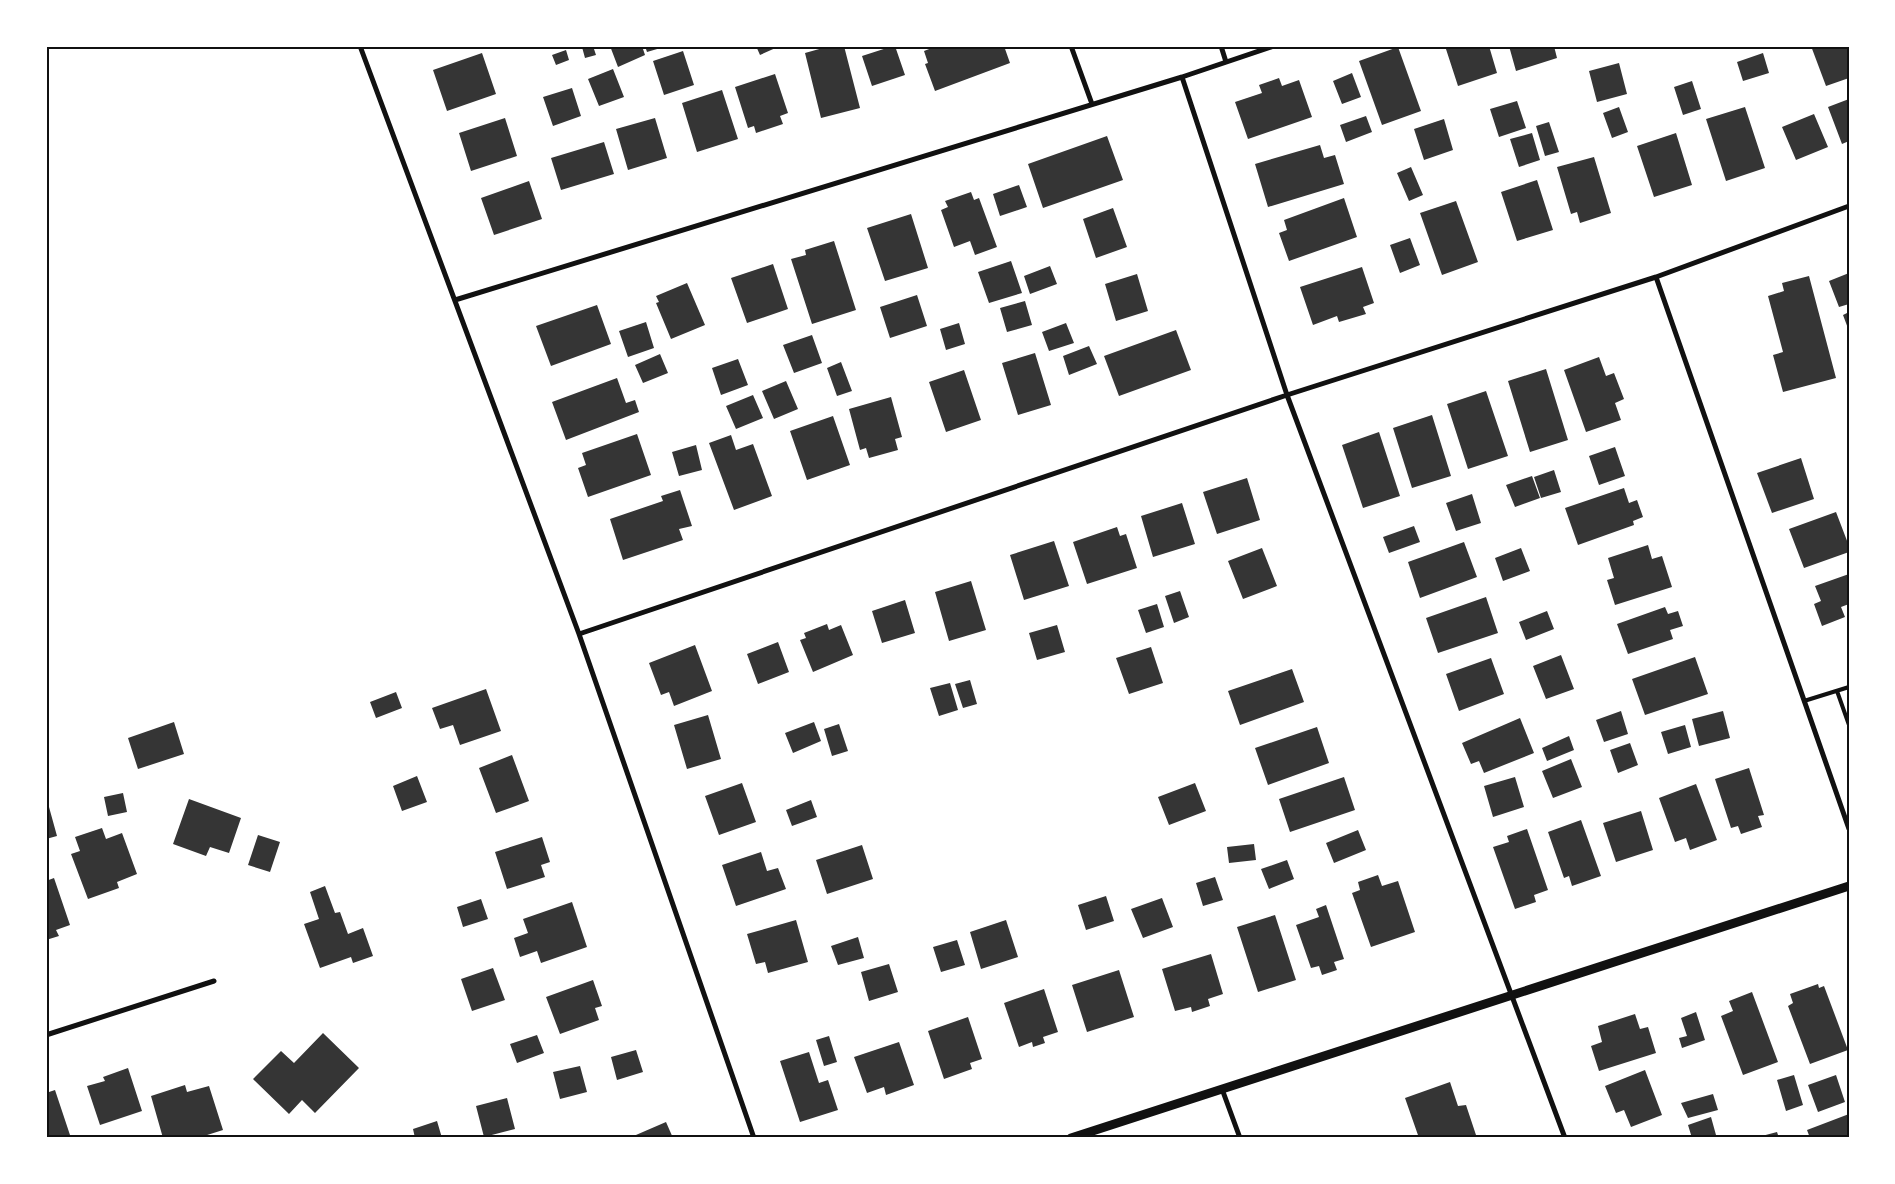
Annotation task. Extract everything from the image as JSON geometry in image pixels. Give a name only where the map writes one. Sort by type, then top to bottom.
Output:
[{"type":"street","points":[[360,46],[579,634],[754,1138]]},
{"type":"street","points":[[1071,46],[1092,104]]},
{"type":"street","points":[[1221,46],[1226,62]]},
{"type":"street","points":[[455,300],[1274,46]]},
{"type":"street","points":[[1182,76],[1287,396],[1565,1138]]},
{"type":"street","points":[[579,634],[1287,396],[1656,277],[1849,206]]},
{"type":"street","points":[[1656,277],[1849,829]]},
{"type":"street","points":[[1071,1138],[1849,886]]},
{"type":"street","points":[[46,1035],[214,982]]},
{"type":"street","points":[[1222,1089],[1240,1138]]},
{"type":"lane","points":[[1804,702],[1849,687]]},
{"type":"lane","points":[[1837,691],[1849,725]]},
{"type":"building","points":[[593,46],[596,55],[585,58],[582,47]]},
{"type":"building","points":[[610,46],[642,46],[645,55],[618,67]]},
{"type":"building","points":[[645,46],[664,46],[664,47],[647,52]]},
{"type":"building","points":[[756,46],[780,46],[760,55]]},
{"type":"building","points":[[830,46],[844,46],[860,108],[821,118],[805,53]]},
{"type":"building","points":[[895,46],[905,75],[872,86],[862,56]]},
{"type":"building","points":[[937,46],[1004,46],[1010,63],[935,91],[925,64],[928,63],[924,51]]},
{"type":"building","points":[[1445,46],[1489,46],[1497,73],[1458,86]]},
{"type":"building","points":[[1509,46],[1554,46],[1557,58],[1516,71]]},
{"type":"building","points":[[1811,46],[1849,46],[1849,78],[1826,86]]},
{"type":"building","points":[[1398,47],[1421,111],[1382,125],[1359,61]]},
{"type":"building","points":[[566,50],[569,60],[556,65],[552,55]]},
{"type":"building","points":[[683,51],[694,85],[664,95],[653,61]]},
{"type":"building","points":[[482,53],[496,94],[447,111],[433,70]]},
{"type":"building","points":[[1763,53],[1769,73],[1743,81],[1737,62]]},
{"type":"building","points":[[1619,63],[1627,94],[1597,102],[1589,71]]},
{"type":"building","points":[[613,69],[624,97],[599,106],[588,79]]},
{"type":"building","points":[[1352,73],[1361,97],[1342,104],[1333,81]]},
{"type":"building","points":[[775,74],[788,113],[780,116],[783,124],[756,133],[754,126],[748,128],[735,87]]},
{"type":"building","points":[[1279,78],[1282,86],[1299,80],[1312,117],[1248,139],[1235,102],[1262,93],[1259,85]]},
{"type":"building","points":[[1692,81],[1701,109],[1683,115],[1674,87]]},
{"type":"building","points":[[572,88],[581,116],[553,126],[543,97]]},
{"type":"building","points":[[722,90],[738,139],[697,152],[682,103]]},
{"type":"building","points":[[1849,99],[1849,141],[1842,144],[1828,107]]},
{"type":"building","points":[[1517,101],[1526,128],[1499,137],[1490,109]]},
{"type":"building","points":[[1619,107],[1628,132],[1612,138],[1603,113]]},
{"type":"building","points":[[1745,107],[1765,168],[1726,181],[1706,119]]},
{"type":"building","points":[[1814,114],[1828,147],[1796,160],[1782,127]]},
{"type":"building","points":[[1366,116],[1372,132],[1346,142],[1340,125]]},
{"type":"building","points":[[505,118],[517,156],[471,171],[459,133]]},
{"type":"building","points":[[655,118],[667,158],[628,170],[616,129]]},
{"type":"building","points":[[1444,119],[1453,150],[1424,160],[1414,129]]},
{"type":"building","points":[[1549,122],[1559,152],[1545,156],[1536,126]]},
{"type":"building","points":[[1532,133],[1540,160],[1519,167],[1510,139]]},
{"type":"building","points":[[1676,133],[1692,185],[1654,197],[1637,146]]},
{"type":"building","points":[[1107,136],[1123,180],[1043,208],[1028,164]]},
{"type":"building","points":[[604,142],[614,174],[561,190],[551,158]]},
{"type":"building","points":[[1320,145],[1324,158],[1335,155],[1344,184],[1268,207],[1255,164]]},
{"type":"building","points":[[1594,157],[1611,213],[1580,223],[1577,212],[1571,214],[1557,167]]},
{"type":"building","points":[[1411,167],[1423,195],[1409,201],[1397,173]]},
{"type":"building","points":[[1537,180],[1553,230],[1517,241],[1501,192]]},
{"type":"building","points":[[529,181],[542,219],[494,235],[481,198]]},
{"type":"building","points":[[1019,185],[1027,207],[1000,216],[993,194]]},
{"type":"building","points":[[971,192],[974,200],[979,198],[997,247],[975,255],[970,241],[954,247],[941,210],[948,207],[945,201]]},
{"type":"building","points":[[1344,198],[1357,237],[1289,261],[1279,233],[1287,230],[1284,220]]},
{"type":"building","points":[[1456,201],[1478,262],[1442,275],[1420,213]]},
{"type":"building","points":[[1113,208],[1127,247],[1096,258],[1083,219]]},
{"type":"building","points":[[911,214],[928,268],[885,281],[867,228]]},
{"type":"building","points":[[1410,238],[1420,265],[1400,273],[1390,245]]},
{"type":"building","points":[[834,241],[856,310],[812,324],[791,259],[806,255],[805,250]]},
{"type":"building","points":[[1011,261],[1022,293],[989,303],[978,272]]},
{"type":"building","points":[[773,264],[788,309],[747,323],[731,278]]},
{"type":"building","points":[[1050,266],[1057,284],[1030,294],[1024,276]]},
{"type":"building","points":[[1362,267],[1374,303],[1363,307],[1366,314],[1339,322],[1337,316],[1313,325],[1300,287]]},
{"type":"building","points":[[1849,273],[1849,304],[1839,307],[1829,281]]},
{"type":"building","points":[[1137,274],[1148,311],[1116,321],[1105,284]]},
{"type":"building","points":[[1809,276],[1836,378],[1783,392],[1773,355],[1783,352],[1768,296],[1784,291],[1782,283]]},
{"type":"building","points":[[687,283],[705,325],[671,339],[656,303],[659,302],[656,296]]},
{"type":"building","points":[[917,295],[927,326],[890,338],[880,307]]},
{"type":"building","points":[[1025,301],[1032,325],[1007,332],[1000,308]]},
{"type":"building","points":[[597,305],[611,344],[551,366],[536,326]]},
{"type":"building","points":[[1849,312],[1849,331],[1843,315]]},
{"type":"building","points":[[646,322],[654,348],[628,357],[619,331]]},
{"type":"building","points":[[959,323],[965,344],[946,350],[940,329]]},
{"type":"building","points":[[1066,323],[1074,343],[1049,351],[1042,332]]},
{"type":"building","points":[[1176,330],[1191,370],[1119,396],[1104,356]]},
{"type":"building","points":[[812,335],[822,363],[794,373],[783,345]]},
{"type":"building","points":[[1089,346],[1097,364],[1069,375],[1063,356]]},
{"type":"building","points":[[1035,353],[1051,405],[1018,415],[1002,363]]},
{"type":"building","points":[[660,354],[668,373],[643,383],[635,365]]},
{"type":"building","points":[[1599,357],[1606,376],[1614,373],[1624,399],[1615,403],[1621,420],[1586,432],[1564,370]]},
{"type":"building","points":[[738,359],[748,385],[721,395],[712,368]]},
{"type":"building","points":[[841,362],[852,391],[837,396],[827,368]]},
{"type":"building","points":[[1546,369],[1568,440],[1530,452],[1508,381]]},
{"type":"building","points":[[964,370],[981,420],[946,432],[929,382]]},
{"type":"building","points":[[617,378],[626,403],[635,400],[639,412],[566,440],[552,402]]},
{"type":"building","points":[[786,381],[798,409],[774,419],[762,391]]},
{"type":"building","points":[[1486,391],[1508,456],[1468,469],[1447,404]]},
{"type":"building","points":[[753,395],[763,418],[736,429],[726,406]]},
{"type":"building","points":[[891,397],[902,437],[895,439],[898,450],[869,458],[866,448],[860,450],[849,409]]},
{"type":"building","points":[[1432,415],[1451,476],[1412,488],[1393,428]]},
{"type":"building","points":[[833,416],[850,465],[807,480],[790,431]]},
{"type":"building","points":[[1379,432],[1400,496],[1363,508],[1342,445]]},
{"type":"building","points":[[637,434],[651,475],[588,497],[578,468],[586,465],[582,453]]},
{"type":"building","points":[[731,435],[736,450],[753,444],[772,496],[734,510],[709,443]]},
{"type":"building","points":[[696,445],[702,470],[679,476],[672,452]]},
{"type":"building","points":[[1615,447],[1625,476],[1599,485],[1589,456]]},
{"type":"building","points":[[1801,458],[1814,499],[1772,513],[1757,473]]},
{"type":"building","points":[[1554,470],[1561,492],[1541,498],[1534,477]]},
{"type":"building","points":[[1532,476],[1540,498],[1515,507],[1506,485]]},
{"type":"building","points":[[1247,478],[1260,520],[1217,534],[1203,492]]},
{"type":"building","points":[[1624,488],[1629,503],[1637,500],[1643,517],[1633,521],[1634,525],[1578,545],[1565,508]]},
{"type":"building","points":[[680,490],[692,526],[679,529],[683,540],[623,560],[610,519],[663,501],[661,496]]},
{"type":"building","points":[[1472,494],[1481,523],[1456,531],[1446,503]]},
{"type":"building","points":[[1182,503],[1195,544],[1153,557],[1141,516]]},
{"type":"building","points":[[1836,512],[1849,546],[1849,552],[1804,568],[1789,529]]},
{"type":"building","points":[[1414,526],[1420,542],[1389,553],[1383,537]]},
{"type":"building","points":[[1117,527],[1120,536],[1126,534],[1137,568],[1087,584],[1073,542]]},
{"type":"building","points":[[1054,541],[1069,586],[1024,600],[1010,555]]},
{"type":"building","points":[[1464,542],[1477,577],[1420,598],[1408,562]]},
{"type":"building","points":[[1648,545],[1652,559],[1662,556],[1672,587],[1615,605],[1607,580],[1614,578],[1608,558]]},
{"type":"building","points":[[1262,548],[1277,586],[1243,599],[1228,561]]},
{"type":"building","points":[[1521,548],[1530,571],[1503,581],[1495,558]]},
{"type":"building","points":[[1849,574],[1849,604],[1841,607],[1845,617],[1822,626],[1814,604],[1821,601],[1815,586]]},
{"type":"building","points":[[971,581],[986,630],[949,641],[935,592]]},
{"type":"building","points":[[1180,591],[1189,617],[1174,623],[1165,596]]},
{"type":"building","points":[[1486,597],[1498,633],[1438,653],[1426,618]]},
{"type":"building","points":[[905,600],[915,633],[882,643],[872,611]]},
{"type":"building","points":[[1157,604],[1164,627],[1146,633],[1138,610]]},
{"type":"building","points":[[1665,607],[1668,614],[1678,611],[1683,626],[1670,630],[1673,639],[1628,654],[1617,624]]},
{"type":"building","points":[[1547,611],[1554,629],[1526,640],[1519,622]]},
{"type":"building","points":[[827,624],[829,630],[841,625],[853,655],[813,672],[800,640],[806,638],[804,633]]},
{"type":"building","points":[[1057,625],[1065,652],[1037,660],[1029,633]]},
{"type":"building","points":[[778,642],[789,672],[758,684],[747,654]]},
{"type":"building","points":[[695,645],[712,691],[674,706],[669,692],[661,695],[649,663]]},
{"type":"building","points":[[1151,647],[1163,683],[1129,694],[1116,658]]},
{"type":"building","points":[[1561,655],[1574,689],[1546,699],[1533,666]]},
{"type":"building","points":[[1695,657],[1708,694],[1645,715],[1632,679]]},
{"type":"building","points":[[1491,658],[1504,694],[1459,711],[1446,674]]},
{"type":"building","points":[[1292,669],[1304,702],[1240,725],[1228,691]]},
{"type":"building","points":[[970,680],[977,704],[963,708],[955,684]]},
{"type":"building","points":[[950,683],[958,710],[939,716],[930,688]]},
{"type":"building","points":[[486,689],[501,731],[460,745],[453,725],[440,729],[432,708]]},
{"type":"building","points":[[396,692],[402,708],[376,718],[370,702]]},
{"type":"building","points":[[1621,711],[1628,734],[1604,742],[1596,720]]},
{"type":"building","points":[[1723,711],[1730,738],[1699,746],[1692,719]]},
{"type":"building","points":[[708,715],[721,759],[687,769],[674,725]]},
{"type":"building","points":[[1520,718],[1534,753],[1484,773],[1479,761],[1471,764],[1462,743]]},
{"type":"building","points":[[174,722],[184,754],[138,769],[128,738]]},
{"type":"building","points":[[814,722],[821,741],[793,753],[785,733]]},
{"type":"building","points":[[839,724],[848,751],[832,756],[824,729]]},
{"type":"building","points":[[1685,725],[1691,747],[1668,754],[1661,732]]},
{"type":"building","points":[[1317,727],[1329,763],[1268,785],[1255,748]]},
{"type":"building","points":[[1569,736],[1574,750],[1547,761],[1542,748]]},
{"type":"building","points":[[1630,743],[1638,765],[1618,773],[1610,750]]},
{"type":"building","points":[[512,755],[529,801],[496,813],[479,768]]},
{"type":"building","points":[[1571,759],[1582,787],[1553,798],[1542,771]]},
{"type":"building","points":[[1749,768],[1764,815],[1758,816],[1762,827],[1741,834],[1738,826],[1731,828],[1715,779]]},
{"type":"building","points":[[417,776],[427,802],[402,811],[393,786]]},
{"type":"building","points":[[1344,777],[1355,810],[1290,832],[1279,799]]},
{"type":"building","points":[[1515,777],[1524,807],[1493,817],[1484,786]]},
{"type":"building","points":[[742,783],[756,822],[719,835],[705,796]]},
{"type":"building","points":[[1195,783],[1206,811],[1169,825],[1158,797]]},
{"type":"building","points":[[1696,784],[1717,840],[1690,850],[1686,838],[1675,842],[1659,798]]},
{"type":"building","points":[[123,793],[127,812],[108,816],[104,797]]},
{"type":"building","points":[[189,799],[241,818],[229,853],[210,847],[206,856],[173,844]]},
{"type":"building","points":[[811,800],[817,817],[792,826],[786,810]]},
{"type":"building","points":[[49,807],[57,836],[46,839],[46,808]]},
{"type":"building","points":[[1641,811],[1653,850],[1616,862],[1603,823]]},
{"type":"building","points":[[1581,820],[1601,876],[1572,886],[1569,876],[1564,878],[1548,832]]},
{"type":"building","points":[[102,828],[106,839],[122,833],[137,874],[117,882],[119,888],[88,899],[71,854],[80,851],[75,837]]},
{"type":"building","points":[[1527,829],[1548,890],[1534,895],[1536,902],[1515,909],[1493,847],[1509,842],[1507,836]]},
{"type":"building","points":[[1358,830],[1366,850],[1334,863],[1326,843]]},
{"type":"building","points":[[258,835],[280,842],[270,872],[248,865]]},
{"type":"building","points":[[542,837],[550,862],[541,865],[545,877],[507,889],[495,852]]},
{"type":"building","points":[[1254,844],[1256,860],[1229,863],[1227,847]]},
{"type":"building","points":[[862,845],[873,879],[827,894],[816,860]]},
{"type":"building","points":[[761,852],[767,871],[778,868],[786,889],[736,906],[722,865]]},
{"type":"building","points":[[1287,860],[1294,879],[1269,889],[1261,869]]},
{"type":"building","points":[[1378,875],[1382,886],[1398,881],[1415,932],[1371,947],[1352,893],[1360,890],[1358,882]]},
{"type":"building","points":[[1215,877],[1223,900],[1203,906],[1196,883]]},
{"type":"building","points":[[54,878],[70,925],[56,930],[59,936],[46,940],[46,881]]},
{"type":"building","points":[[325,886],[335,913],[340,912],[348,934],[363,928],[373,956],[353,963],[351,957],[320,968],[304,924],[319,919],[310,892]]},
{"type":"building","points":[[1106,896],[1114,921],[1086,930],[1078,905]]},
{"type":"building","points":[[1162,898],[1173,927],[1143,938],[1131,909]]},
{"type":"building","points":[[481,899],[488,919],[463,927],[457,907]]},
{"type":"building","points":[[572,902],[587,947],[541,963],[537,951],[520,957],[514,938],[528,933],[523,919]]},
{"type":"building","points":[[1326,905],[1344,959],[1334,962],[1337,970],[1322,975],[1319,966],[1311,968],[1296,925],[1319,917],[1316,909]]},
{"type":"building","points":[[1275,915],[1296,980],[1258,992],[1237,927]]},
{"type":"building","points":[[796,920],[808,962],[768,973],[765,962],[756,964],[747,934]]},
{"type":"building","points":[[1006,920],[1018,957],[981,969],[970,932]]},
{"type":"building","points":[[858,937],[864,958],[838,965],[831,946]]},
{"type":"building","points":[[957,940],[965,965],[941,972],[933,947]]},
{"type":"building","points":[[1211,954],[1223,994],[1208,999],[1210,1006],[1192,1012],[1191,1007],[1175,1011],[1162,969]]},
{"type":"building","points":[[889,964],[898,992],[869,1001],[861,972]]},
{"type":"building","points":[[493,968],[505,1000],[472,1011],[461,979]]},
{"type":"building","points":[[1119,970],[1134,1017],[1087,1032],[1072,985]]},
{"type":"building","points":[[593,980],[602,1006],[595,1008],[599,1020],[560,1034],[546,997]]},
{"type":"building","points":[[1818,984],[1819,988],[1824,986],[1848,1050],[1810,1064],[1788,1006],[1793,1003],[1790,994]]},
{"type":"building","points":[[1044,989],[1058,1032],[1043,1037],[1045,1043],[1033,1047],[1032,1042],[1019,1047],[1004,1003]]},
{"type":"building","points":[[1752,992],[1778,1062],[1743,1075],[1721,1016],[1733,1011],[1729,1001]]},
{"type":"building","points":[[1696,1012],[1705,1040],[1682,1048],[1679,1038],[1687,1036],[1681,1018]]},
{"type":"building","points":[[1635,1014],[1640,1029],[1648,1027],[1656,1053],[1599,1071],[1591,1046],[1602,1042],[1598,1026]]},
{"type":"building","points":[[968,1017],[982,1059],[970,1063],[972,1069],[944,1079],[928,1031]]},
{"type":"building","points":[[323,1033],[359,1068],[315,1113],[302,1100],[289,1114],[253,1079],[281,1051],[294,1063]]},
{"type":"building","points":[[537,1035],[544,1053],[517,1063],[510,1044]]},
{"type":"building","points":[[829,1036],[837,1062],[824,1066],[816,1040]]},
{"type":"building","points":[[899,1042],[914,1085],[886,1095],[884,1087],[867,1093],[854,1057]]},
{"type":"building","points":[[636,1050],[643,1072],[617,1080],[611,1057]]},
{"type":"building","points":[[809,1052],[819,1083],[828,1080],[838,1110],[800,1122],[780,1061]]},
{"type":"building","points":[[580,1066],[587,1092],[560,1099],[553,1072]]},
{"type":"building","points":[[128,1068],[142,1111],[100,1125],[87,1086],[105,1081],[103,1077]]},
{"type":"building","points":[[1645,1070],[1662,1115],[1631,1127],[1624,1110],[1616,1113],[1605,1086]]},
{"type":"building","points":[[1794,1075],[1803,1105],[1786,1111],[1777,1080]]},
{"type":"building","points":[[1836,1075],[1845,1102],[1818,1112],[1808,1085]]},
{"type":"building","points":[[1450,1082],[1458,1106],[1466,1105],[1477,1138],[1419,1138],[1405,1098]]},
{"type":"building","points":[[185,1085],[187,1092],[209,1086],[223,1130],[204,1136],[204,1138],[163,1138],[151,1096]]},
{"type":"building","points":[[55,1090],[71,1138],[46,1138],[46,1093]]},
{"type":"building","points":[[1713,1094],[1718,1110],[1688,1118],[1681,1103]]},
{"type":"building","points":[[507,1098],[515,1129],[484,1137],[476,1106]]},
{"type":"building","points":[[1849,1114],[1849,1138],[1810,1138],[1807,1130]]},
{"type":"building","points":[[1711,1117],[1716,1135],[1707,1138],[1692,1138],[1688,1125]]},
{"type":"building","points":[[437,1121],[442,1138],[415,1138],[413,1129]]},
{"type":"building","points":[[666,1122],[673,1138],[629,1138]]},
{"type":"building","points":[[1777,1132],[1779,1138],[1758,1138],[1758,1137]]}]
